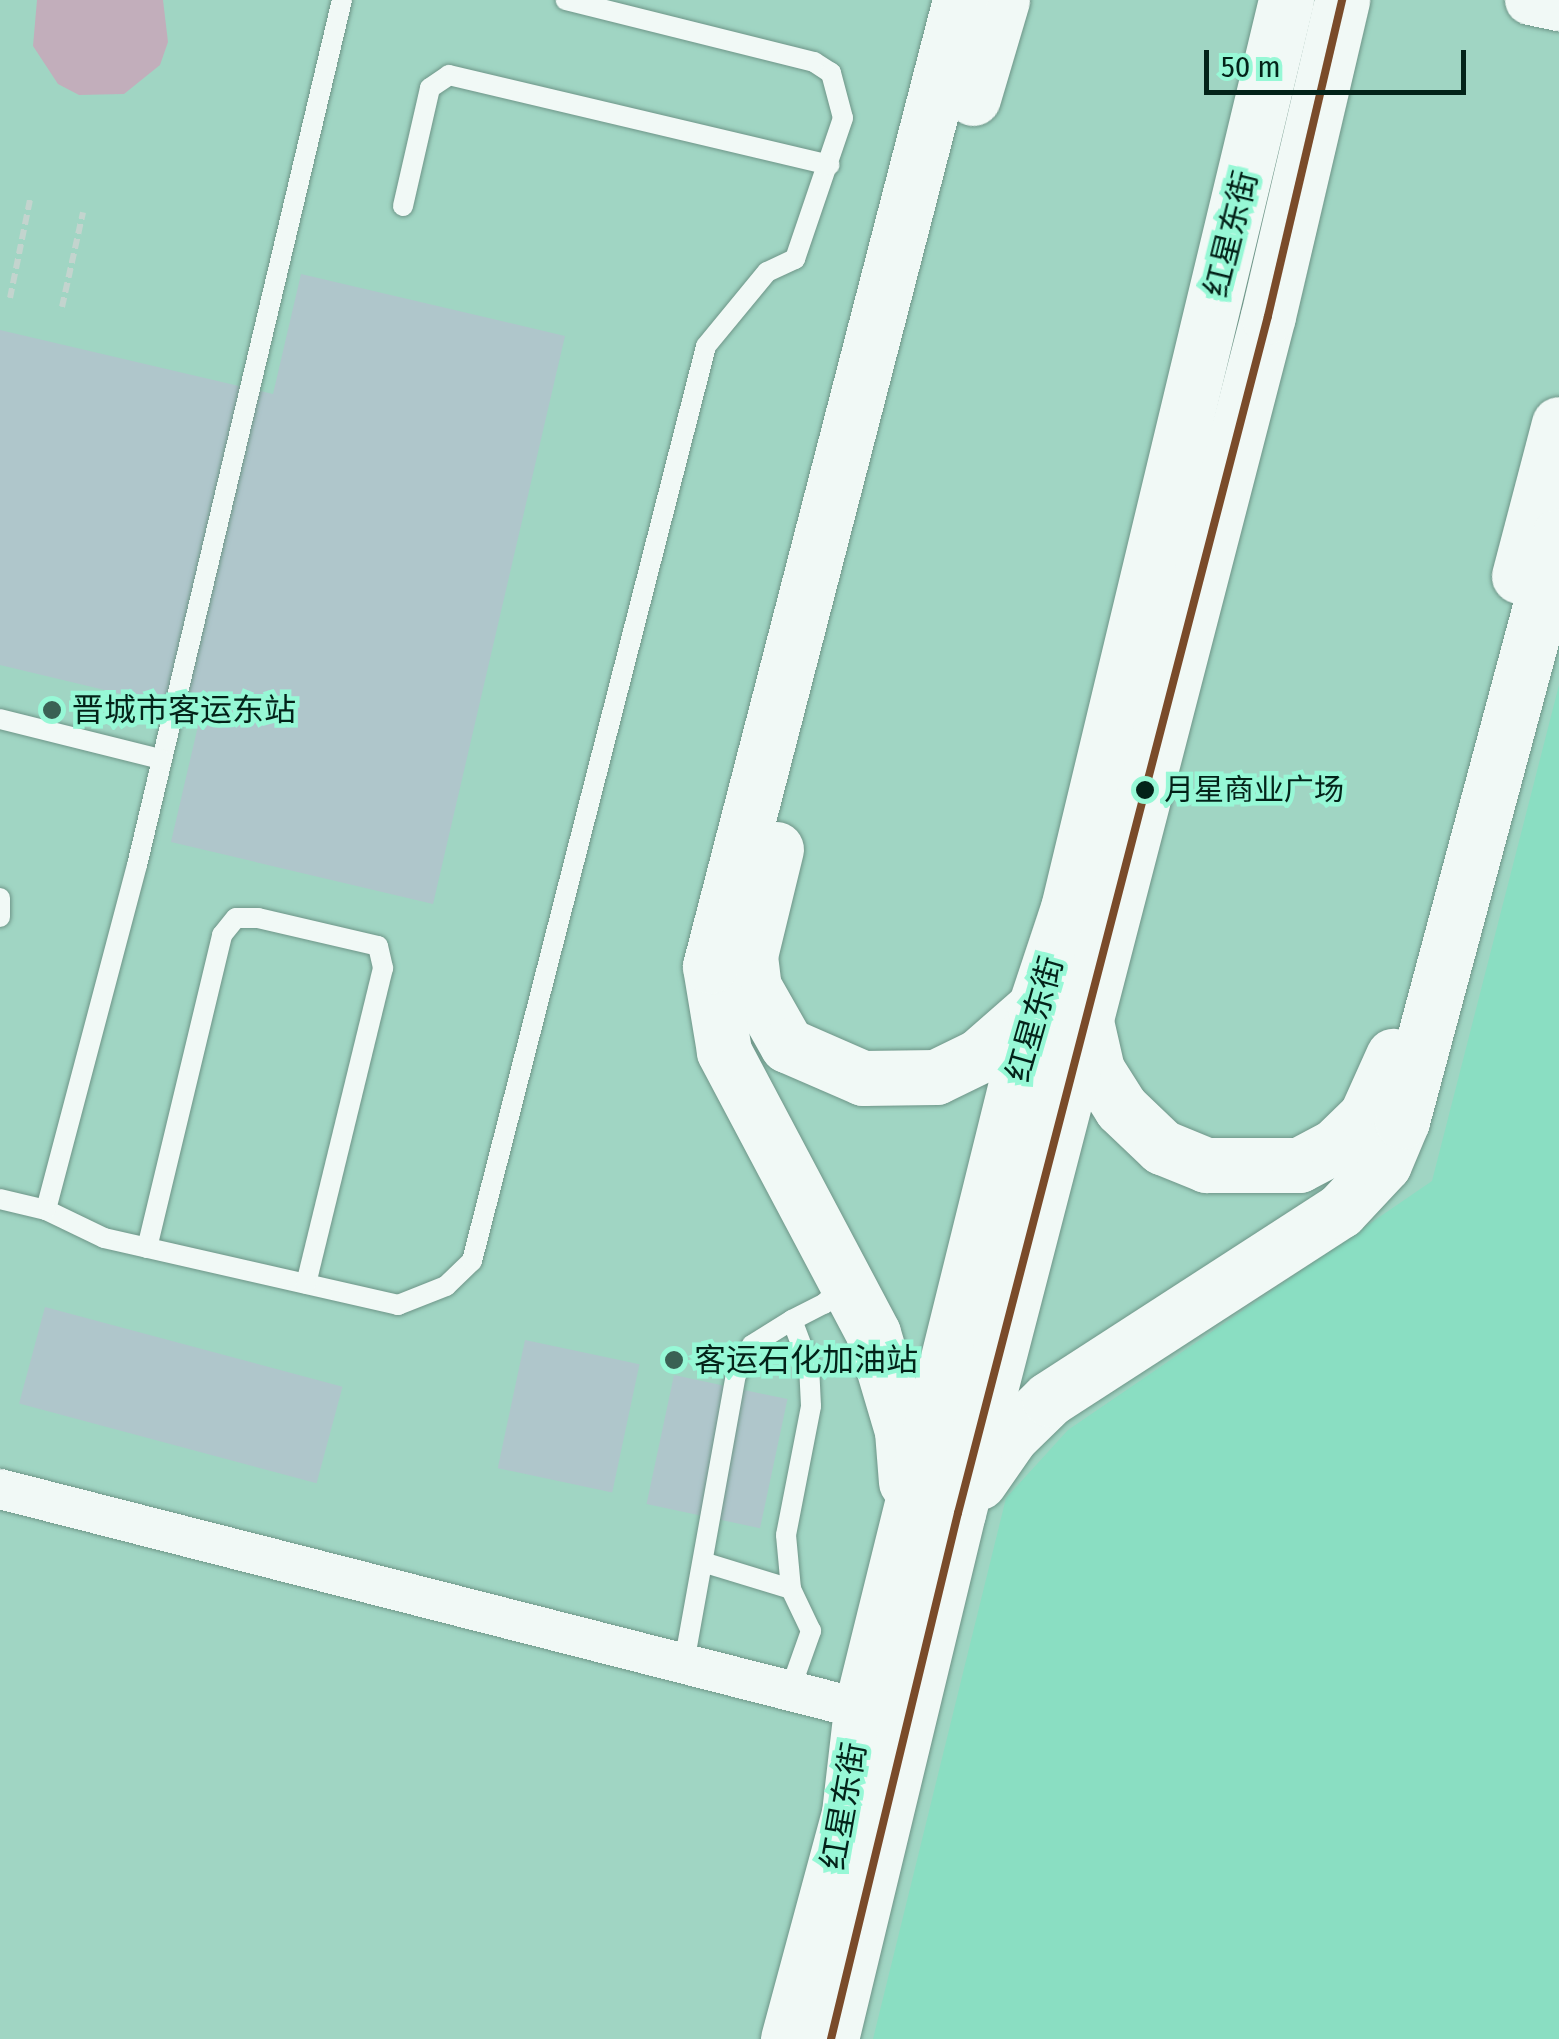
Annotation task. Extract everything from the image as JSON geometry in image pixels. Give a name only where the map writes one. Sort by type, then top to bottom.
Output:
[{"type":"main road","points":[[933,1516],[902,1431],[888,1376],[847,1282],[724,1051],[710,966],[960,0]]},
{"type":"main road","points":[[1002,0],[750,956],[754,987],[787,1045],[864,1078],[936,1076],[1060,1012]]},
{"type":"main road","name":"红星东街","points":[[1060,1012],[1068,908],[1286,0]]},
{"type":"main road","points":[[832,2039],[933,1516],[1060,1012],[1299,190],[1342,0]]},
{"type":"main road","points":[[1060,1012],[1121,1108],[1162,1147],[1206,1164],[1299,1165],[1335,1146],[1366,1116],[1386,1082],[1559,424]]},
{"type":"main road","points":[[933,1516],[1049,1399],[1340,1211],[1384,1164],[1402,1121],[1559,536]]},
{"type":"main road","name":"红星东街","points":[[788,2039],[849,1813],[861,1708],[933,1516]]},
{"type":"street","points":[[1530,0],[1559,6]]},
{"type":"street","points":[[0,1488],[861,1708]]},
{"type":"lane","points":[[46,1210],[162,759],[342,0]]},
{"type":"lane","points":[[0,1199],[46,1210],[104,1238],[398,1305],[446,1286],[472,1261],[706,346],[766,272],[795,260],[843,118],[841,93],[831,73],[814,62],[566,0]]},
{"type":"lane","points":[[403,206],[430,88],[449,75],[830,165]]},
{"type":"lane","points":[[0,719],[162,759]]},
{"type":"lane","points":[[0,898],[0,917]]},
{"type":"lane","points":[[147,1248],[222,935],[236,918],[258,918],[378,946],[383,968],[306,1284]]},
{"type":"lane","points":[[684,1663],[706,1563],[736,1375],[752,1345],[824,1304],[847,1282]]},
{"type":"lane","points":[[790,1690],[811,1632],[792,1589],[786,1535],[811,1406],[808,1365],[792,1320]]},
{"type":"lane","points":[[706,1563],[792,1589]]},
{"type":"path","points":[[10,298],[30,200]]},
{"type":"path","points":[[62,307],[83,212]]},
{"type":"shaded area","points":[[37,0],[163,0],[168,42],[160,65],[124,94],[79,95],[58,84],[33,46]]},
{"type":"shaded area","points":[[1559,685],[1559,2039],[873,2039],[1006,1498],[1068,1430],[1432,1181]]},
{"type":"building","points":[[301,274],[565,336],[433,904],[171,842],[201,713],[0,665],[0,330],[273,394]]},
{"type":"building","points":[[45,1307],[343,1387],[317,1483],[19,1404]]},
{"type":"building","points":[[525,1340],[639,1364],[612,1492],[498,1468]]},
{"type":"building","points":[[674,1375],[787,1399],[760,1528],[647,1504]]},
{"type":"transit line","points":[[831,2039],[958,1513],[1268,316],[1342,0]]},
{"type":"place","name":"晋城市客运东站","points":[[52,710]]},
{"type":"place","name":"月星商业广场","points":[[1145,790]]},
{"type":"place","name":"客运石化加油站","points":[[674,1360]]}]
